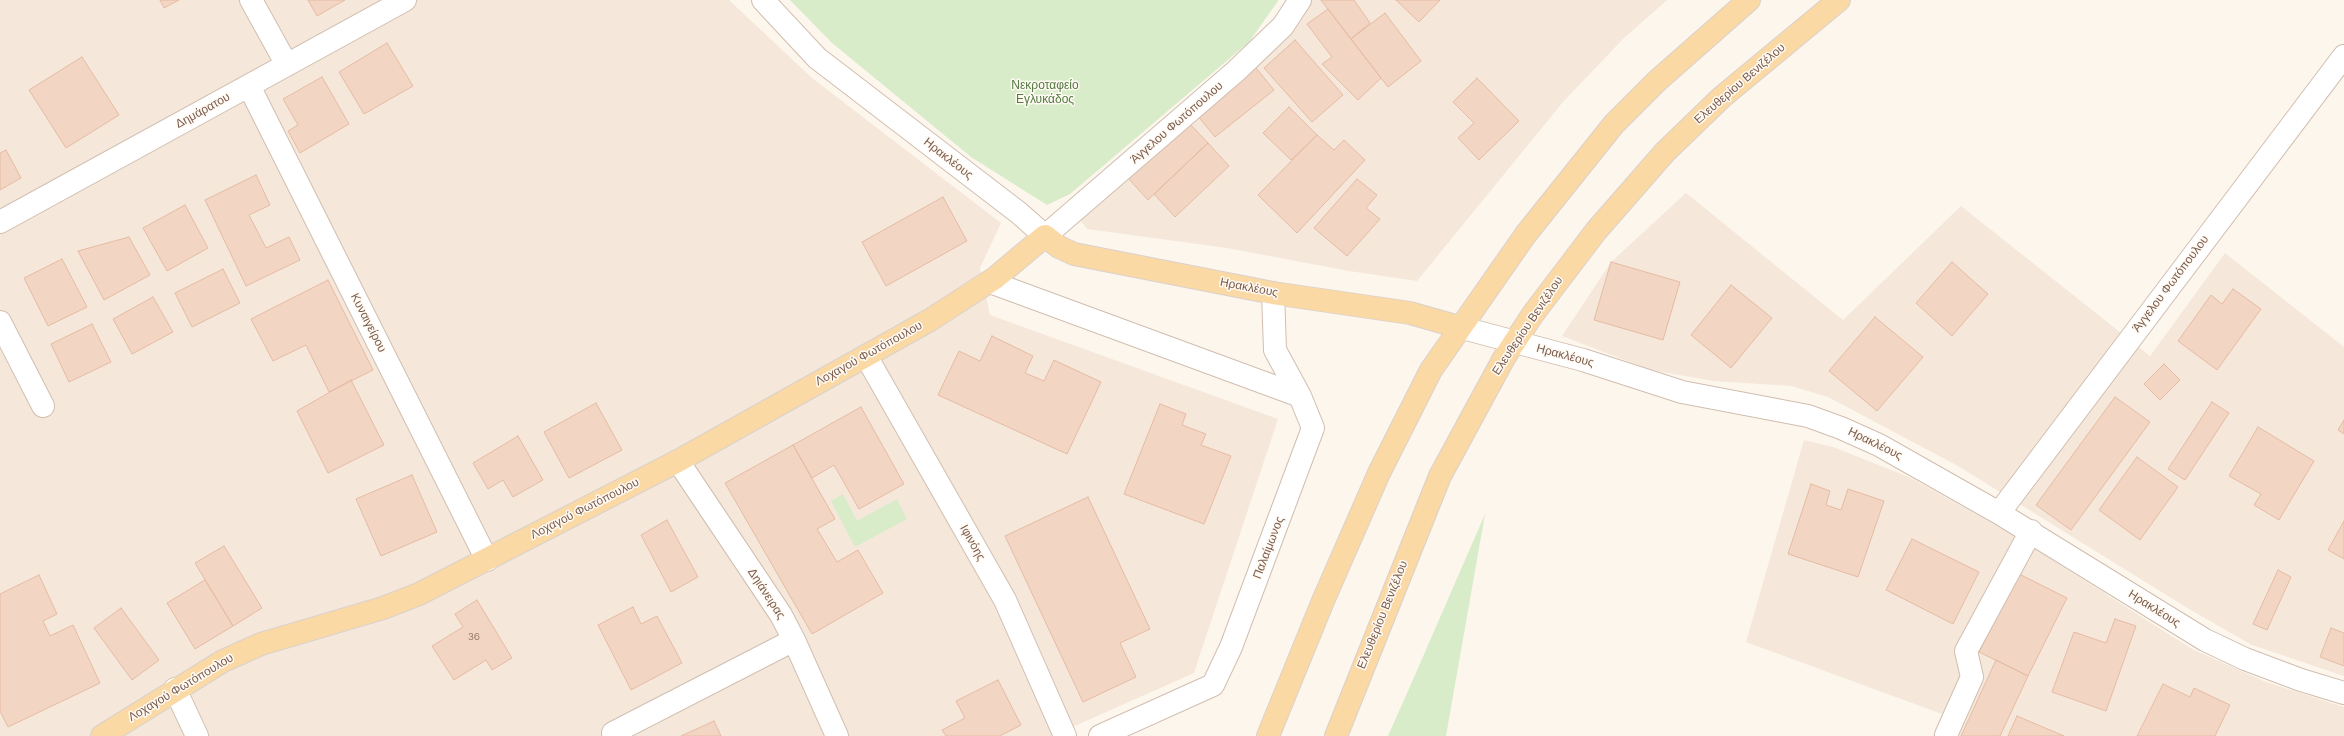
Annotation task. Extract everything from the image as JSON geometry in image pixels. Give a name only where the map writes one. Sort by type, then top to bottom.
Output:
[{"type":"main road","points":[[1268,736],[1323,601],[1382,467],[1431,370],[1459,327],[1550,202],[1614,124],[1658,81],[1749,0]]},
{"type":"main road","name":"Ελευθερίου Βενιζέλου","points":[[1336,736],[1440,476],[1461,435],[1514,343],[1596,231],[1665,152],[1722,97],[1839,0]]},
{"type":"main road","name":"Λοχαγού Φωτόπουλου","points":[[102,736],[223,661],[261,644],[383,608],[419,594],[678,461],[930,320],[990,282],[1045,236]]},
{"type":"main road","name":"Ηρακλέους","points":[[1045,236],[1059,247],[1074,254],[1274,294],[1410,313],[1459,327]]},
{"type":"street","points":[[251,0],[287,65]]},
{"type":"street","name":"Δημάρατου","points":[[0,222],[405,0]]},
{"type":"street","name":"Ηρακλέους","points":[[763,0],[817,58],[1019,213],[1045,236]]},
{"type":"street","name":"Άγγελου Φωτόπουλου","points":[[1045,236],[1236,71],[1283,26],[1300,0]]},
{"type":"street","name":"Άγγελου Φωτόπουλου","points":[[1999,512],[2344,56]]},
{"type":"street","name":"Κυναιγείρου","points":[[249,86],[487,560]]},
{"type":"street","points":[[990,282],[1300,396]]},
{"type":"street","name":"Παλαίμωνος","points":[[1100,736],[1213,685],[1222,669],[1313,428],[1300,396],[1275,350],[1274,294]]},
{"type":"street","points":[[0,322],[42,406]]},
{"type":"street","name":"Ηρακλέους","points":[[1459,327],[1514,343],[1583,360],[1682,392],[1808,416],[1880,445],[2031,531],[2173,621],[2226,651],[2301,680],[2344,694]]},
{"type":"street","name":"Ιφινόης","points":[[866,356],[1005,600],[1065,736]]},
{"type":"street","name":"Δηιάνειρας","points":[[678,461],[781,615],[794,640],[837,736]]},
{"type":"street","points":[[1946,735],[1972,677],[1966,651],[2031,531]]},
{"type":"street","points":[[614,736],[613,733],[794,640]]},
{"type":"street","points":[[176,689],[197,736]]},
{"type":"shaded area","points":[[0,0],[729,0],[812,78],[1001,223],[980,268],[990,315],[1278,419],[1194,673],[1052,736],[0,736]]},
{"type":"shaded area","points":[[1307,0],[1667,0],[1623,39],[1563,102],[1417,281],[1349,271],[1227,248],[1087,229],[1079,219]]},
{"type":"shaded area","points":[[1686,193],[1843,320],[1961,206],[2150,356],[2225,253],[2344,347],[2344,676],[2252,645],[2189,609],[1958,466],[1828,397],[1791,386],[1713,381],[1651,370],[1562,336],[1611,262]]},
{"type":"shaded area","points":[[1804,440],[1833,447],[1909,477],[2013,535],[2192,649],[2266,682],[2344,707],[2344,736],[1933,736],[1942,714],[1746,642]]},
{"type":"green space","name":"Νεκροταφείο Εγλυκάδος","points":[[790,0],[1278,1],[1249,42],[1070,194],[1047,205],[971,157],[832,43]]},
{"type":"green space","points":[[843,494],[857,521],[897,499],[907,519],[855,547],[831,501]]},
{"type":"green space","points":[[1485,514],[1446,736],[1388,736],[1415,675]]},
{"type":"building","points":[[160,0],[179,0],[164,8]]},
{"type":"building","points":[[308,0],[345,0],[317,16]]},
{"type":"building","points":[[1321,0],[1354,0],[1370,23],[1351,39]]},
{"type":"building","points":[[1396,0],[1440,0],[1419,22]]},
{"type":"building","points":[[1328,9],[1381,78],[1358,100],[1322,64],[1332,57],[1307,24]]},
{"type":"building","points":[[1385,13],[1421,61],[1388,87],[1351,39]]},
{"type":"building","points":[[1295,40],[1343,95],[1312,122],[1264,68]]},
{"type":"building","points":[[387,43],[413,86],[364,114],[339,72]]},
{"type":"building","points":[[82,57],[119,115],[66,148],[29,90]]},
{"type":"building","points":[[1256,68],[1274,90],[1215,137],[1197,115]]},
{"type":"building","points":[[322,77],[349,124],[300,153],[288,131],[298,125],[283,99]]},
{"type":"building","points":[[1477,78],[1519,121],[1479,160],[1458,138],[1474,123],[1453,102]]},
{"type":"building","points":[[1289,107],[1317,135],[1291,160],[1263,133]]},
{"type":"building","points":[[1188,122],[1208,143],[1148,200],[1127,177]]},
{"type":"building","points":[[1317,135],[1334,150],[1344,140],[1365,160],[1297,233],[1258,195]]},
{"type":"building","points":[[1208,143],[1229,166],[1175,217],[1154,194]]},
{"type":"building","points":[[6,150],[21,178],[0,190],[0,153]]},
{"type":"building","points":[[256,175],[270,205],[249,215],[266,248],[289,237],[300,260],[246,286],[205,200]]},
{"type":"building","points":[[1357,179],[1377,195],[1366,208],[1380,219],[1347,256],[1314,228]]},
{"type":"building","points":[[943,197],[967,241],[886,286],[862,242]]},
{"type":"building","points":[[185,205],[208,248],[167,271],[143,228]]},
{"type":"building","points":[[129,237],[150,275],[104,300],[78,251]]},
{"type":"building","points":[[62,259],[87,307],[48,326],[24,278]]},
{"type":"building","points":[[1611,262],[1680,282],[1663,340],[1594,320]]},
{"type":"building","points":[[1952,262],[1988,294],[1952,336],[1916,303]]},
{"type":"building","points":[[223,269],[240,303],[192,327],[175,293]]},
{"type":"building","points":[[328,280],[373,370],[329,392],[306,345],[273,361],[251,319]]},
{"type":"building","points":[[1731,285],[1772,318],[1731,368],[1691,335]]},
{"type":"building","points":[[2233,289],[2261,309],[2217,370],[2178,341],[2211,295],[2222,304]]},
{"type":"building","points":[[153,297],[173,332],[132,354],[113,319]]},
{"type":"building","points":[[1875,317],[1923,357],[1877,411],[1829,371]]},
{"type":"building","points":[[92,324],[111,362],[69,382],[51,344]]},
{"type":"building","points":[[992,336],[1033,356],[1025,373],[1044,381],[1054,360],[1101,382],[1067,454],[938,395],[959,351],[980,361]]},
{"type":"building","points":[[2164,364],[2180,380],[2160,400],[2144,384]]},
{"type":"building","points":[[351,380],[384,445],[328,473],[297,411]]},
{"type":"building","points":[[2115,397],[2150,422],[2071,530],[2036,505]]},
{"type":"building","points":[[2212,402],[2229,413],[2185,480],[2168,469]]},
{"type":"building","points":[[596,403],[622,450],[569,478],[544,432]]},
{"type":"building","points":[[1160,404],[1186,414],[1182,425],[1206,434],[1201,445],[1231,456],[1204,524],[1124,494]]},
{"type":"building","points":[[861,407],[904,484],[859,509],[834,465],[812,478],[793,445]]},
{"type":"building","points":[[2344,420],[2344,434],[2338,430]]},
{"type":"building","points":[[2258,427],[2314,461],[2279,520],[2254,505],[2261,494],[2229,476]]},
{"type":"building","points":[[518,436],[543,480],[513,497],[503,480],[488,489],[473,463]]},
{"type":"building","points":[[793,445],[835,519],[817,529],[837,562],[858,550],[883,593],[812,634],[725,483]]},
{"type":"building","points":[[2137,457],[2178,487],[2140,540],[2099,510]]},
{"type":"building","points":[[412,475],[437,532],[381,556],[356,499]]},
{"type":"building","points":[[1811,484],[1830,491],[1826,505],[1841,510],[1848,489],[1884,501],[1858,577],[1788,554]]},
{"type":"building","points":[[1088,497],[1150,629],[1120,643],[1136,677],[1083,702],[1005,536]]},
{"type":"building","points":[[667,520],[698,577],[671,592],[641,535]]},
{"type":"building","points":[[2344,521],[2344,559],[2328,550]]},
{"type":"building","points":[[1912,539],[1979,572],[1953,624],[1886,590]]},
{"type":"building","points":[[224,546],[262,608],[233,626],[195,563]]},
{"type":"building","points":[[2278,570],[2291,577],[2267,630],[2253,624]]},
{"type":"building","points":[[2019,574],[2067,598],[2028,676],[1979,652]]},
{"type":"building","points":[[39,575],[57,614],[43,621],[50,636],[73,625],[100,683],[8,727],[0,711],[0,594]]},
{"type":"building","points":[[205,580],[233,626],[195,649],[167,603]]},
{"type":"building","points":[[477,600],[512,658],[492,670],[486,660],[454,680],[432,646],[463,627],[455,614]]},
{"type":"building","points":[[633,607],[641,624],[657,616],[682,663],[631,690],[598,625]]},
{"type":"building","points":[[121,608],[159,660],[132,680],[94,628]]},
{"type":"building","points":[[2115,619],[2136,626],[2106,711],[2052,692],[2074,632],[2106,643]]},
{"type":"building","points":[[2331,628],[2344,633],[2344,666],[2320,657]]},
{"type":"building","points":[[1996,660],[2028,676],[2000,736],[1961,736]]},
{"type":"building","points":[[998,680],[1021,725],[1000,736],[946,736],[942,730],[965,718],[956,701]]},
{"type":"building","points":[[2163,684],[2190,697],[2194,688],[2230,705],[2215,736],[2137,736]]},
{"type":"building","points":[[2017,716],[2064,736],[2008,736]]},
{"type":"building","points":[[714,721],[721,736],[681,736]]}]
